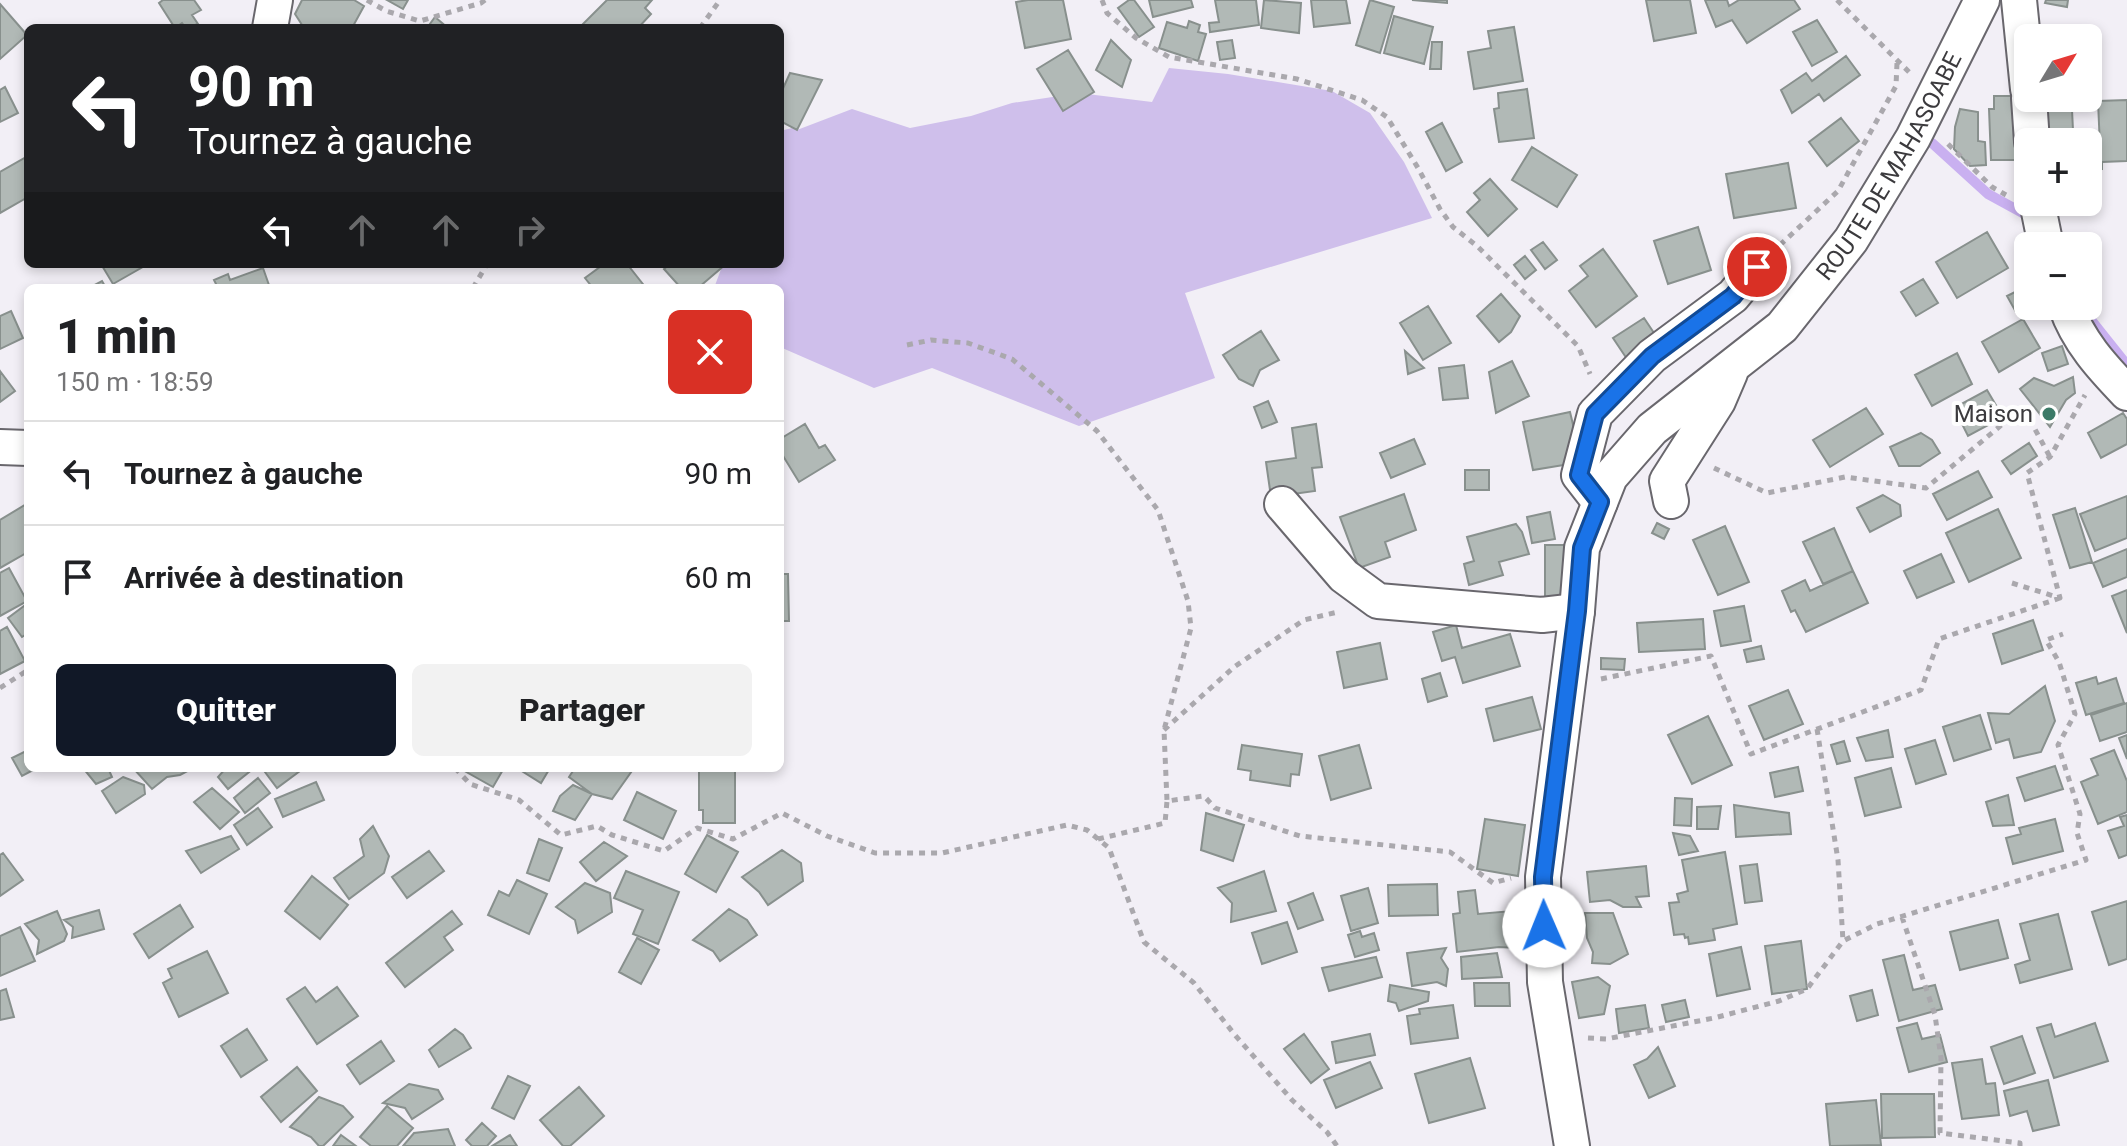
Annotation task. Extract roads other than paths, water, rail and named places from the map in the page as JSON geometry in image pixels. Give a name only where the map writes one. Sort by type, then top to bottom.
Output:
[{"type":"street","points":[[271,24],[275,0]]},
{"type":"street","name":"ROUTE DE MAHASOABE","points":[[1572,1146],[1545,982],[1543,877],[1577,611],[1582,548],[1610,477],[1652,429],[1782,327],[1851,240],[1913,138],[1982,0]]},
{"type":"street","points":[[2019,0],[2021,24]]},
{"type":"street","points":[[1600,502],[1579,475],[1595,414],[1652,356],[1733,296],[1757,267]]},
{"type":"street","points":[[2071,320],[2096,360],[2127,393]]},
{"type":"street","points":[[1671,501],[1667,481],[1718,401],[1733,365]]},
{"type":"street","points":[[0,447],[24,448]]},
{"type":"street","points":[[1282,504],[1344,576],[1378,601],[1542,615],[1577,611]]},
{"type":"waterway","points":[[1932,143],[1988,194],[2032,218]]},
{"type":"waterway","points":[[2091,320],[2127,365]]},
{"type":"place","name":"Maison","points":[[2049,414]]}]
